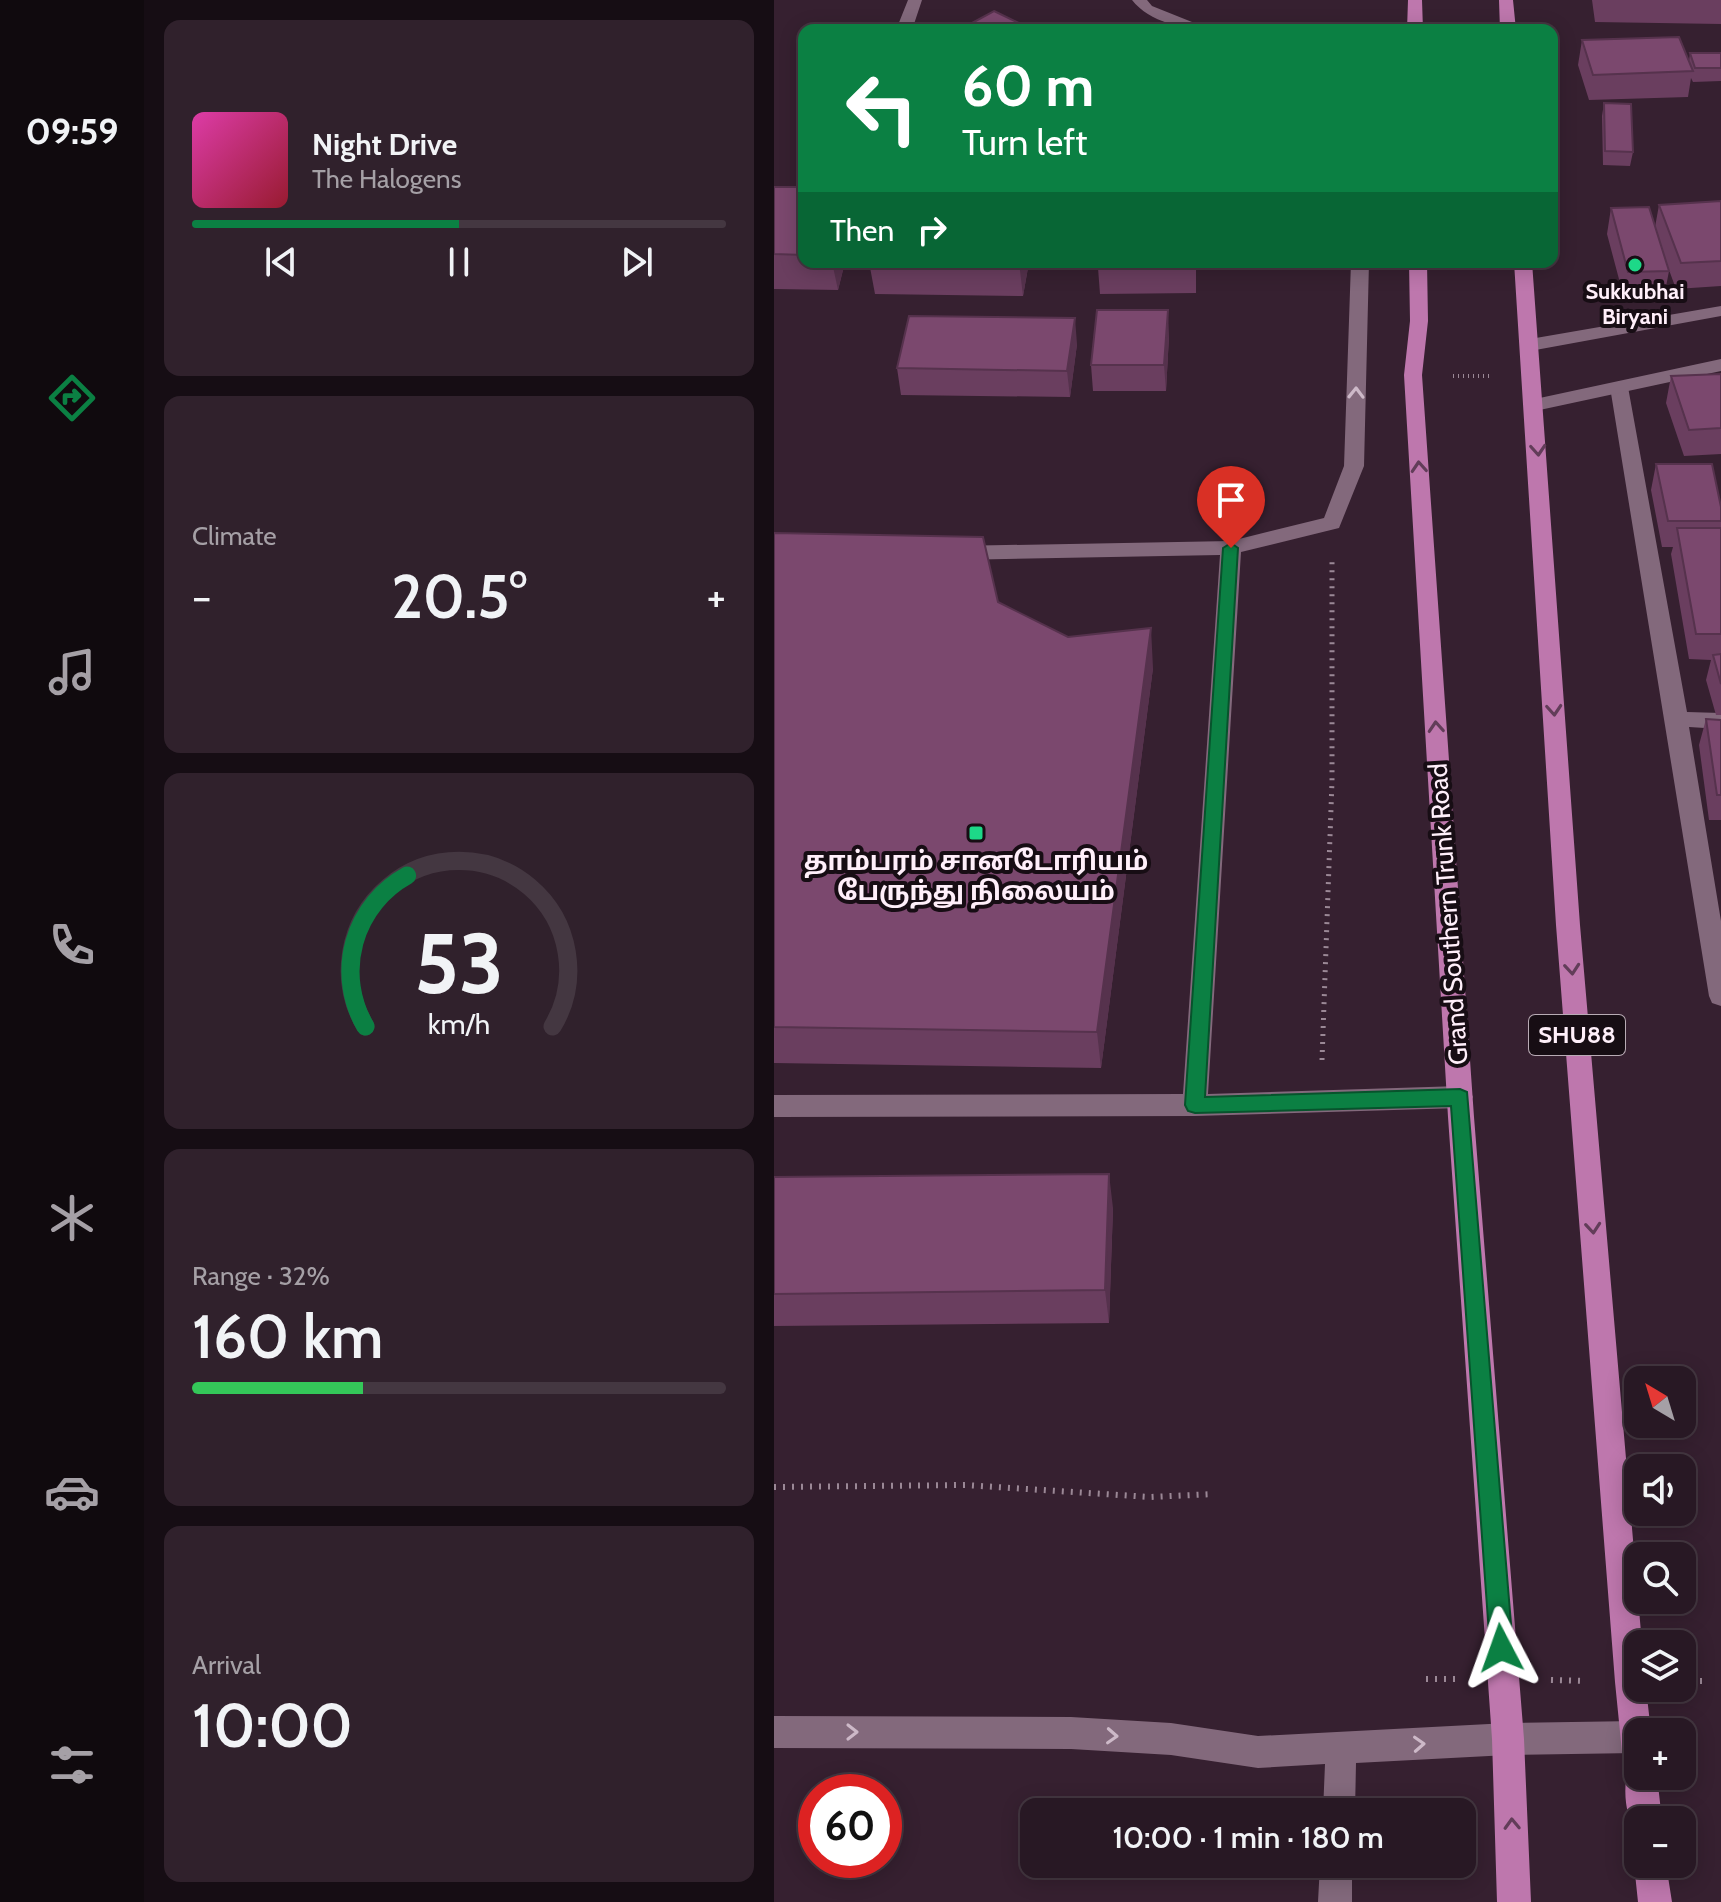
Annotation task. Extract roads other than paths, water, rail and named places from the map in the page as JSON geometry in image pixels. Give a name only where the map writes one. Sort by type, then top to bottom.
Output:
[{"type":"main road","points":[[1415,0],[1415,24]]},
{"type":"main road","points":[[1506,0],[1508,24]]},
{"type":"main road","name":"Grand Southern Trunk Road","points":[[1418,268],[1419,321],[1413,375],[1460,1097],[1508,1739],[1514,1902]]},
{"type":"main road","name":"SHU88","points":[[1524,268],[1569,940],[1635,1718]]},
{"type":"main road","points":[[1652,1878],[1655,1902]]},
{"type":"street","points":[[906,24],[915,0]]},
{"type":"street","points":[[1139,0],[1147,9],[1188,24]]},
{"type":"street","points":[[932,554],[1231,548],[1332,523],[1354,466],[1360,268]]},
{"type":"street","points":[[1530,345],[1721,311]]},
{"type":"street","points":[[1535,405],[1721,365]]},
{"type":"street","points":[[1619,387],[1721,996]]},
{"type":"street","points":[[1195,1105],[1231,548]]},
{"type":"street","points":[[1677,719],[1721,721]]},
{"type":"street","points":[[774,1106],[1195,1105],[1460,1097]]},
{"type":"street","points":[[774,1732],[1071,1733],[1171,1739],[1258,1752],[1508,1739],[1624,1744]]},
{"type":"street","points":[[1339,1798],[1341,1748]]},
{"type":"street","points":[[1335,1902],[1336,1878]]},
{"type":"place","name":"Sukkubhai Biryani","points":[[1635,265]]},
{"type":"place","name":"தாம்பரம் சானடோரியம் பேருந்து நிலையம்","points":[[976,833]]}]
